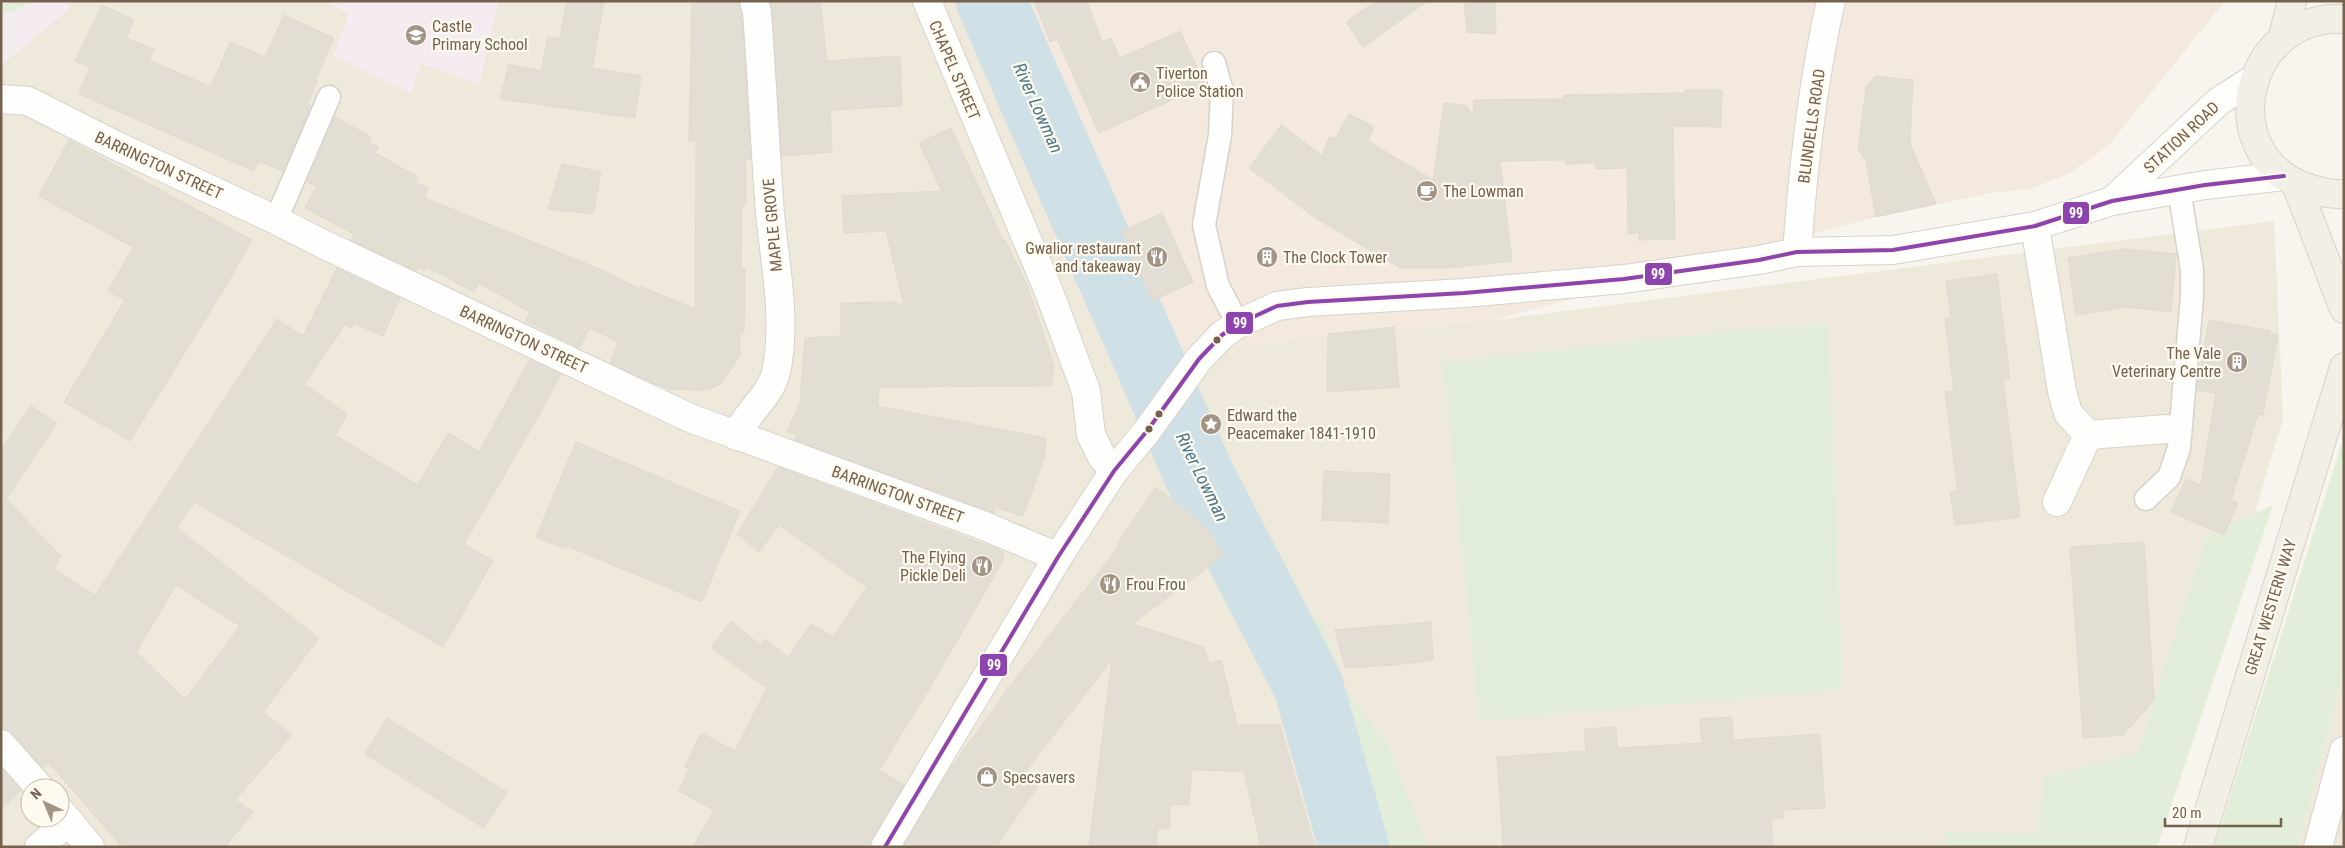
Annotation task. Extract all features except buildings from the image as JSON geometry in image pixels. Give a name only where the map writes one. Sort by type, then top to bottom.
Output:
[{"type":"main road","points":[[2283,36],[2292,1]]},
{"type":"main road","points":[[2344,19],[2330,18],[2305,24],[2283,36],[2266,56],[2254,79],[2250,100],[2251,122],[2257,142],[2269,161],[2290,180],[2318,192],[2344,194]]},
{"type":"main road","points":[[2290,180],[2344,309]]},
{"type":"main road","name":"GREAT WESTERN WAY","points":[[2198,847],[2344,367]]},
{"type":"street","name":"MAPLE GROVE","points":[[736,436],[742,421],[768,390],[775,373],[779,345],[780,307],[770,213],[757,12],[754,1]]},
{"type":"street","name":"CHAPEL STREET","points":[[927,1],[1050,292],[1086,391],[1091,435],[1102,457],[1114,471]]},
{"type":"street","name":"BLUNDELLS ROAD","points":[[1797,252],[1803,177],[1824,32],[1831,1]]},
{"type":"street","name":"STATION ROAD","points":[[2112,201],[2219,101],[2254,79]]},
{"type":"street","name":"BARRINGTON STREET","points":[[1,99],[28,102],[681,414],[736,436],[982,525],[1058,557]]},
{"type":"street","name":"STATION ROAD","points":[[885,847],[1058,557],[1114,471],[1147,430],[1199,359],[1222,335],[1238,324],[1277,306],[1308,302],[1464,293],[1624,280],[1759,260],[1797,252],[1893,250],[2036,226],[2112,201],[2179,189],[2290,180]]},
{"type":"street","points":[[2036,226],[2062,391],[2068,413],[2088,435]]},
{"type":"street","points":[[2088,435],[2167,429]]},
{"type":"street","points":[[2057,502],[2088,435]]},
{"type":"street","points":[[1,744],[31,778]]},
{"type":"street","points":[[2318,847],[2344,751]]},
{"type":"street","points":[[70,822],[90,847]]},
{"type":"street","points":[[38,847],[55,828]]},
{"type":"lane","points":[[1214,63],[1222,92],[1220,135],[1204,225],[1218,286],[1238,324]]},
{"type":"lane","points":[[276,220],[329,97]]},
{"type":"lane","points":[[2146,499],[2169,478],[2178,448],[2192,297],[2192,260],[2179,189]]},
{"type":"shaded area","points":[[1,1],[72,1],[65,12],[1,65]]},
{"type":"shaded area","points":[[72,1],[326,1],[350,14],[411,93],[420,63],[479,84],[498,1],[984,1],[1116,357],[1494,320],[2274,221],[2283,419],[2154,847],[1,847],[1,65],[65,12]]},
{"type":"shaded area","name":"Castle Primary School","points":[[326,1],[498,1],[479,84],[421,63],[411,93],[333,56],[349,14]]},
{"type":"shaded area","points":[[984,1],[2225,1],[2109,145],[2070,173],[2031,189],[1991,193],[1876,217],[1494,320],[1116,357]]},
{"type":"shaded area","points":[[2344,669],[2344,847],[2298,847]]},
{"type":"green space","points":[[8,1],[34,1],[14,11],[1,12],[1,3],[6,5]]},
{"type":"green space","points":[[1829,325],[1843,690],[1479,721],[1442,362],[1778,326]]},
{"type":"green space","points":[[2344,436],[2344,669],[2298,847],[2214,847]]},
{"type":"green space","points":[[2273,505],[2157,847],[1947,847],[1944,831],[2036,834],[2044,777],[2137,753],[2206,537]]},
{"type":"green space","points":[[1319,615],[1347,692],[1388,745],[1428,847],[1339,847],[1331,814],[1274,654]]},
{"type":"waterway","name":"River Lowman","points":[[991,1],[1199,475],[1308,685],[1354,847]]},
{"type":"transit line","name":"99","points":[[885,847],[1058,557],[1114,471],[1147,431],[1199,359],[1222,335],[1238,324],[1277,306],[1308,302],[1464,293],[1624,279],[1759,260],[1797,252],[1893,250],[2035,226],[2112,201],[2205,185],[2284,176]]},
{"type":"place","name":"Castle Primary School","points":[[416,35]]},
{"type":"place","name":"Tiverton Police Station","points":[[1140,82]]},
{"type":"place","name":"The Lowman","points":[[1427,191]]},
{"type":"place","name":"Gwalior restaurant and takeaway","points":[[1157,257]]},
{"type":"place","name":"The Clock Tower","points":[[1267,257]]},
{"type":"place","name":"The Vale Veterinary Centre","points":[[2237,362]]},
{"type":"place","name":"Edward the Peacemaker 1841-1910","points":[[1211,424]]},
{"type":"place","name":"The Flying Pickle Deli","points":[[982,566]]},
{"type":"place","name":"Frou Frou","points":[[1110,584]]},
{"type":"place","name":"Specsavers","points":[[987,777]]}]
